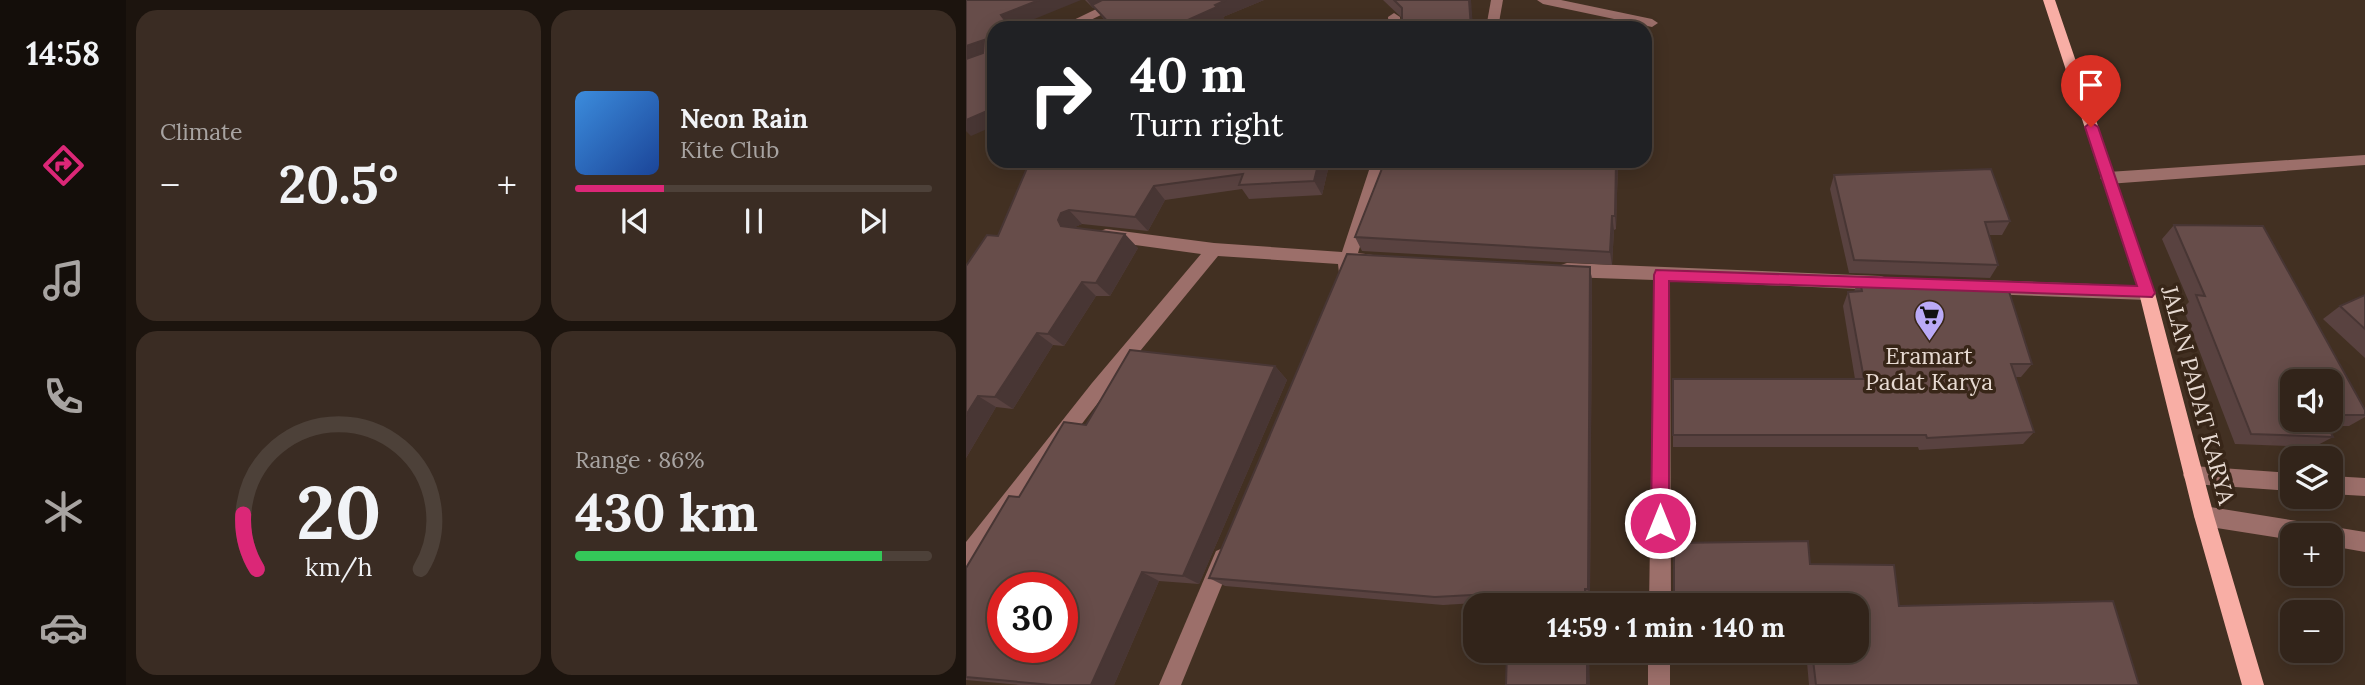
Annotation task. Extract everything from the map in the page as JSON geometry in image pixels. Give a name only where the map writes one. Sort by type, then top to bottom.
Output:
[{"type":"main road","name":"JALAN PADAT KARYA","points":[[2049,0],[2147,293],[2204,516],[2253,685]]},
{"type":"street","points":[[1079,21],[1126,0]]},
{"type":"street","points":[[1493,21],[1497,0]]},
{"type":"street","points":[[1543,0],[1643,21]]},
{"type":"street","points":[[2108,178],[2365,160]]},
{"type":"street","points":[[1339,284],[1377,168]]},
{"type":"street","points":[[1096,234],[1214,249],[1390,261]]},
{"type":"street","points":[[966,559],[1098,388],[1214,249]]},
{"type":"street","points":[[1553,269],[1898,284]]},
{"type":"street","points":[[1660,593],[1662,275]]},
{"type":"street","points":[[1967,286],[2147,293]]},
{"type":"street","points":[[2193,475],[2280,481]]},
{"type":"street","points":[[2343,486],[2365,487]]},
{"type":"street","points":[[2204,516],[2365,542]]},
{"type":"street","points":[[1170,685],[1233,535]]},
{"type":"street","points":[[1659,663],[1659,685]]},
{"type":"building","points":[[966,0],[1039,0],[1001,15],[1006,21],[987,21],[987,111],[966,120],[966,59],[983,53],[984,40],[966,46]]},
{"type":"building","points":[[1102,0],[1226,0],[1186,21],[1107,21],[1092,5]]},
{"type":"building","points":[[1394,0],[1469,0],[1470,21],[1402,21],[1402,8]]},
{"type":"building","points":[[1027,168],[1317,168],[1314,181],[1239,185],[1243,174],[1154,186],[1135,217],[1069,210],[1061,213],[1058,220],[1061,226],[1125,234],[1096,283],[1082,282],[1048,334],[1037,333],[995,397],[978,396],[966,415],[966,266],[987,235],[998,236]]},
{"type":"building","points":[[1382,168],[1616,168],[1615,216],[1612,216],[1610,252],[1355,237]]},
{"type":"building","points":[[1991,169],[2010,221],[1985,222],[1998,265],[1854,260],[1834,175]]},
{"type":"building","points":[[2174,225],[2263,226],[2342,369],[2280,369],[2280,432],[2331,432],[2333,437],[2251,434],[2196,295],[2205,296]]},
{"type":"building","points":[[1347,254],[1590,267],[1588,589],[1585,589],[1585,593],[1463,593],[1463,595],[1435,597],[1209,578]]},
{"type":"building","points":[[1859,277],[2006,282],[2032,364],[2011,364],[2034,432],[1927,438],[1926,435],[1673,435],[1673,379],[1864,379],[1848,292],[1862,291]]},
{"type":"building","points":[[2365,295],[2365,329],[2340,306]]},
{"type":"building","points":[[1130,350],[1275,366],[1183,576],[1142,572],[1091,685],[1052,685],[966,677],[966,568],[1009,496],[1019,497],[1064,422],[1086,425]]},
{"type":"building","points":[[2343,370],[2365,410],[2365,415],[2343,415]]},
{"type":"building","points":[[1808,541],[1810,564],[1894,565],[1899,606],[2113,601],[2139,685],[1816,685],[1813,663],[1869,663],[1869,593],[1674,593],[1674,543]]},
{"type":"building","points":[[1507,663],[1587,663],[1587,685],[1506,685]]},
{"type":"place","name":"Eramart Padat Karya","points":[[1929,342]]},
{"type":"route","points":[[1660,523],[1662,275],[2147,293],[2091,127]]}]
